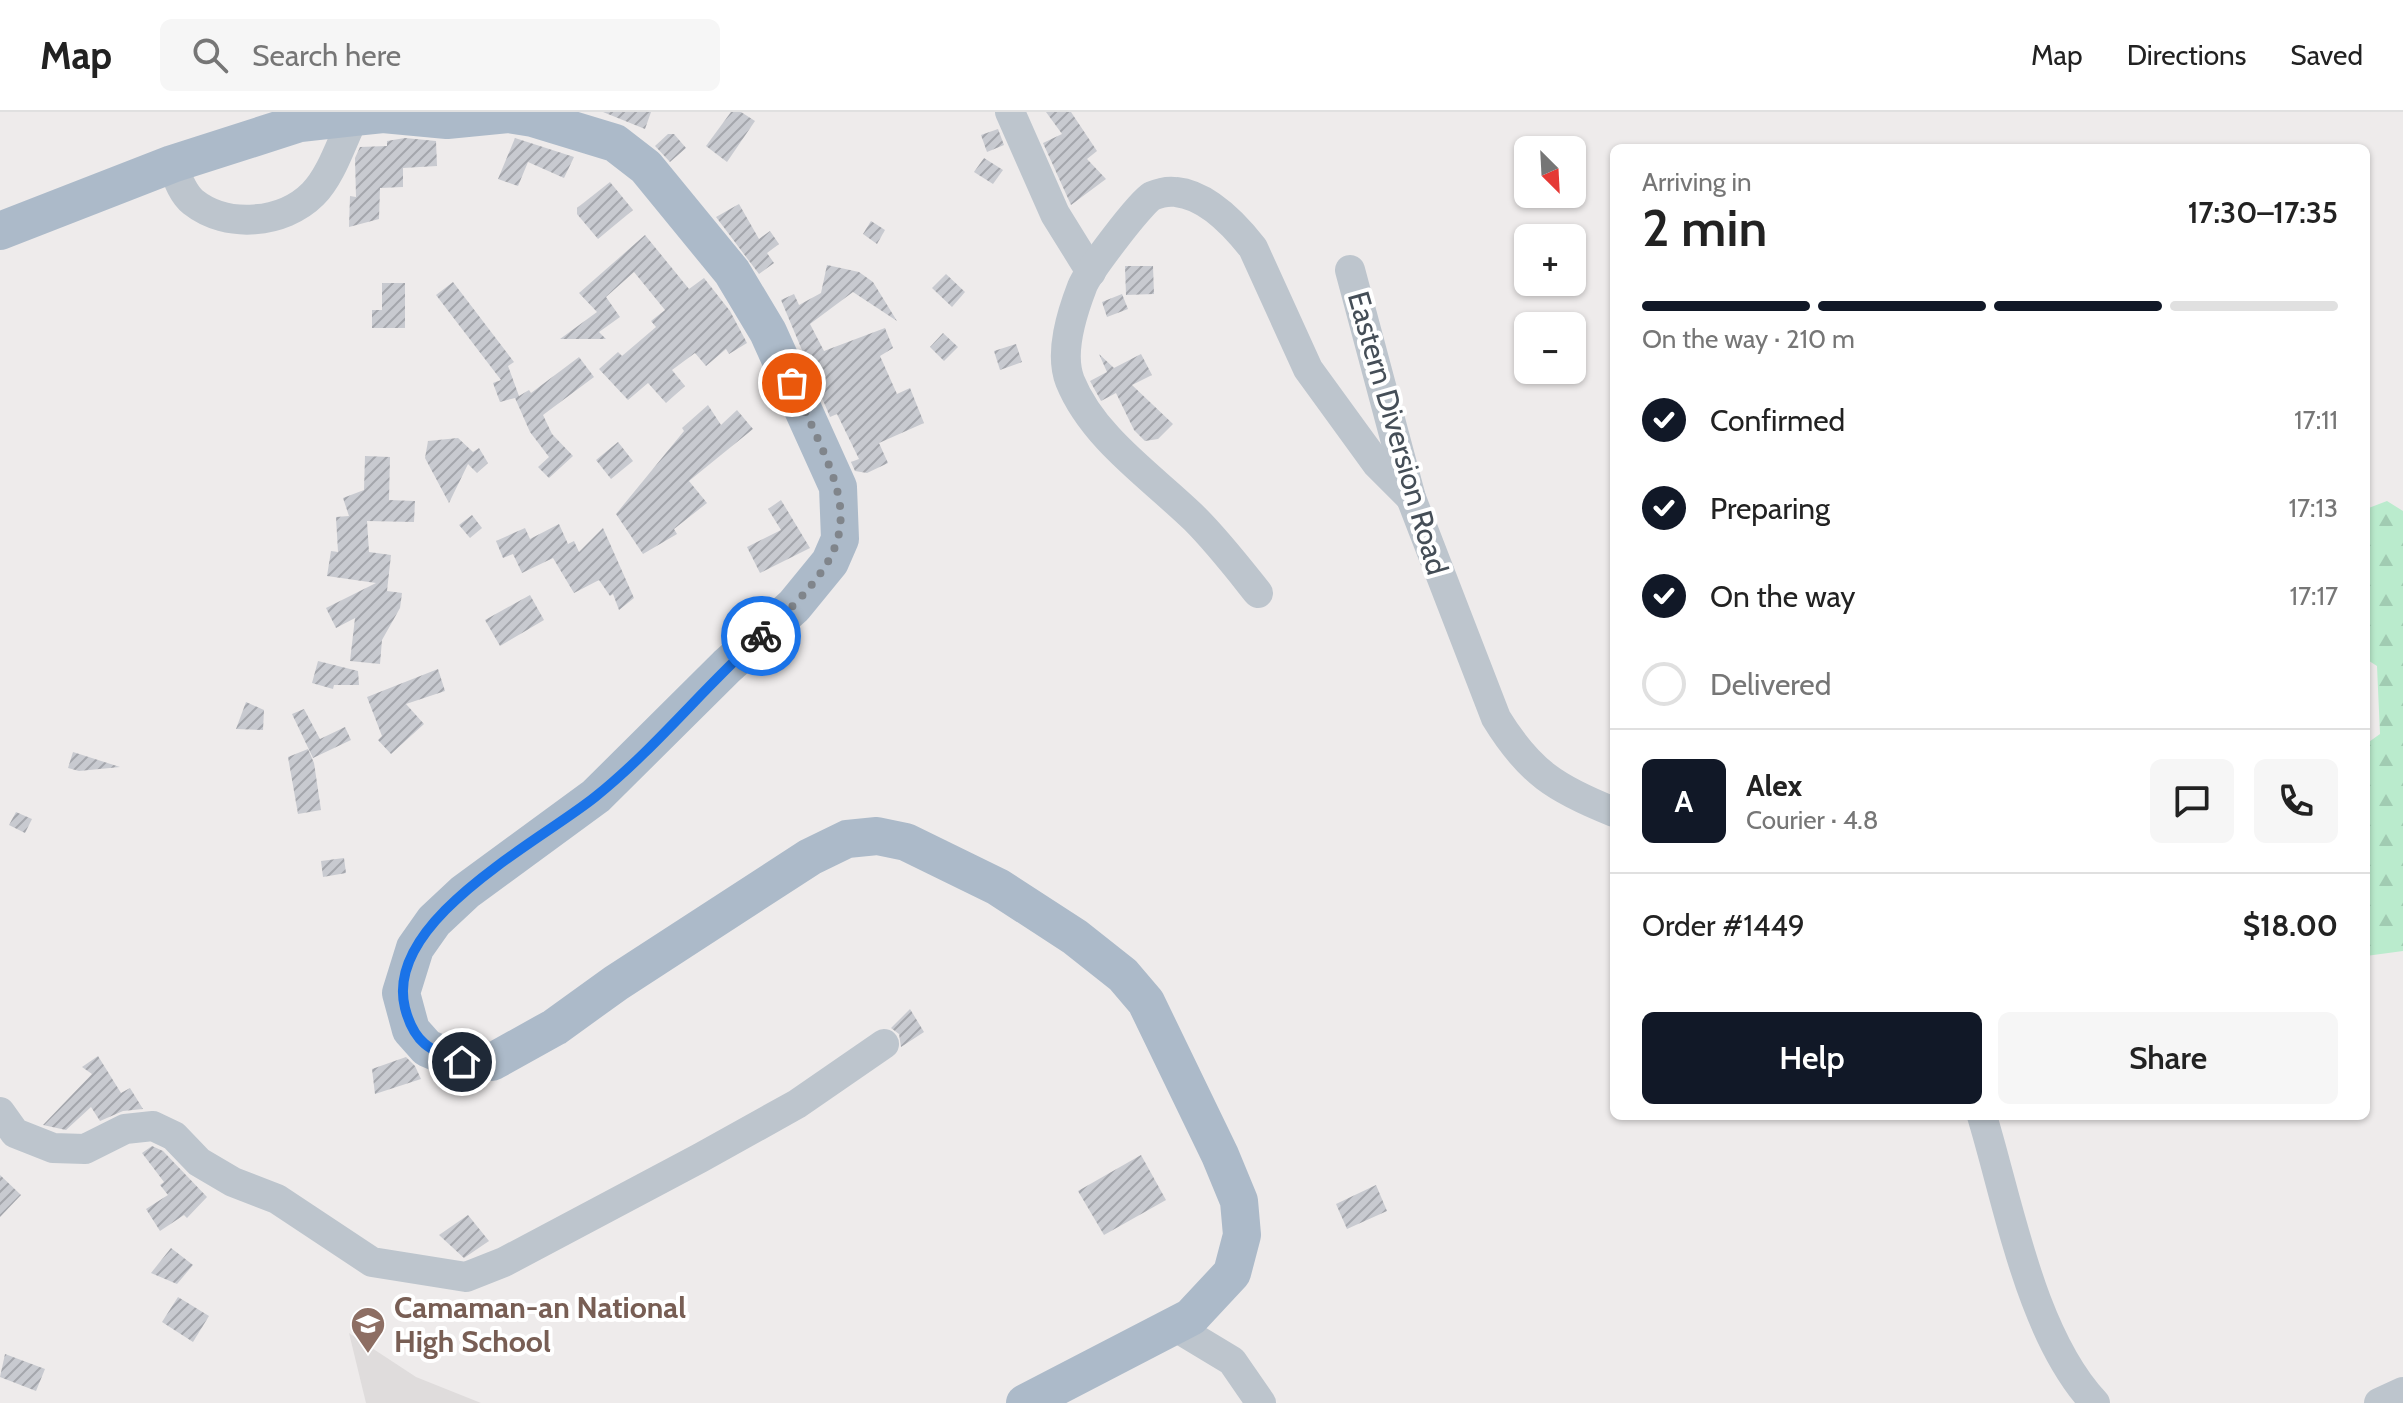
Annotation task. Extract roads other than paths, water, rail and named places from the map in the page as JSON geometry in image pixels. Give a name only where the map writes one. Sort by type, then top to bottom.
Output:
[{"type":"main road","points":[[0,231],[172,164],[300,123],[383,114],[447,120],[508,113],[592,134],[630,152],[713,247],[768,332],[838,487],[840,539],[830,562],[794,606],[727,666],[596,796],[465,892],[434,921],[415,948],[401,993],[411,1030],[427,1048],[448,1057],[462,1062],[492,1062],[555,1027],[616,983],[810,857],[847,839],[877,836],[906,842],[998,887],[1075,937],[1123,975],[1146,1002],[1165,1034],[1239,1201],[1242,1235],[1232,1273],[1191,1317],[1025,1403]]},
{"type":"street","points":[[1010,112],[1055,214],[1091,272]]},
{"type":"street","points":[[172,164],[192,201],[221,218],[263,219],[296,209],[316,191],[354,117]]},
{"type":"street","points":[[1258,593],[1197,521],[1117,447],[1088,412],[1069,380],[1065,347],[1082,285],[1131,218],[1153,196],[1175,192],[1198,198],[1241,232],[1253,248],[1308,369],[1389,480],[1411,498]]},
{"type":"street","name":"Eastern Diversion Road","points":[[1350,270],[1411,498],[1480,681],[1516,751],[1541,776],[1566,793],[1610,810]]},
{"type":"street","points":[[0,1112],[15,1133],[53,1148],[85,1149],[125,1129],[153,1126],[174,1136],[199,1162],[233,1182],[277,1199],[372,1262],[466,1277],[504,1262],[797,1104],[884,1044]]},
{"type":"street","points":[[1983,1120],[2044,1321],[2061,1357],[2095,1403]]},
{"type":"street","points":[[1174,1326],[1232,1361],[1261,1403]]},
{"type":"street","points":[[2379,1403],[2403,1392]]},
{"type":"place","name":"Camaman-an National High School","points":[[368,1355]]}]
